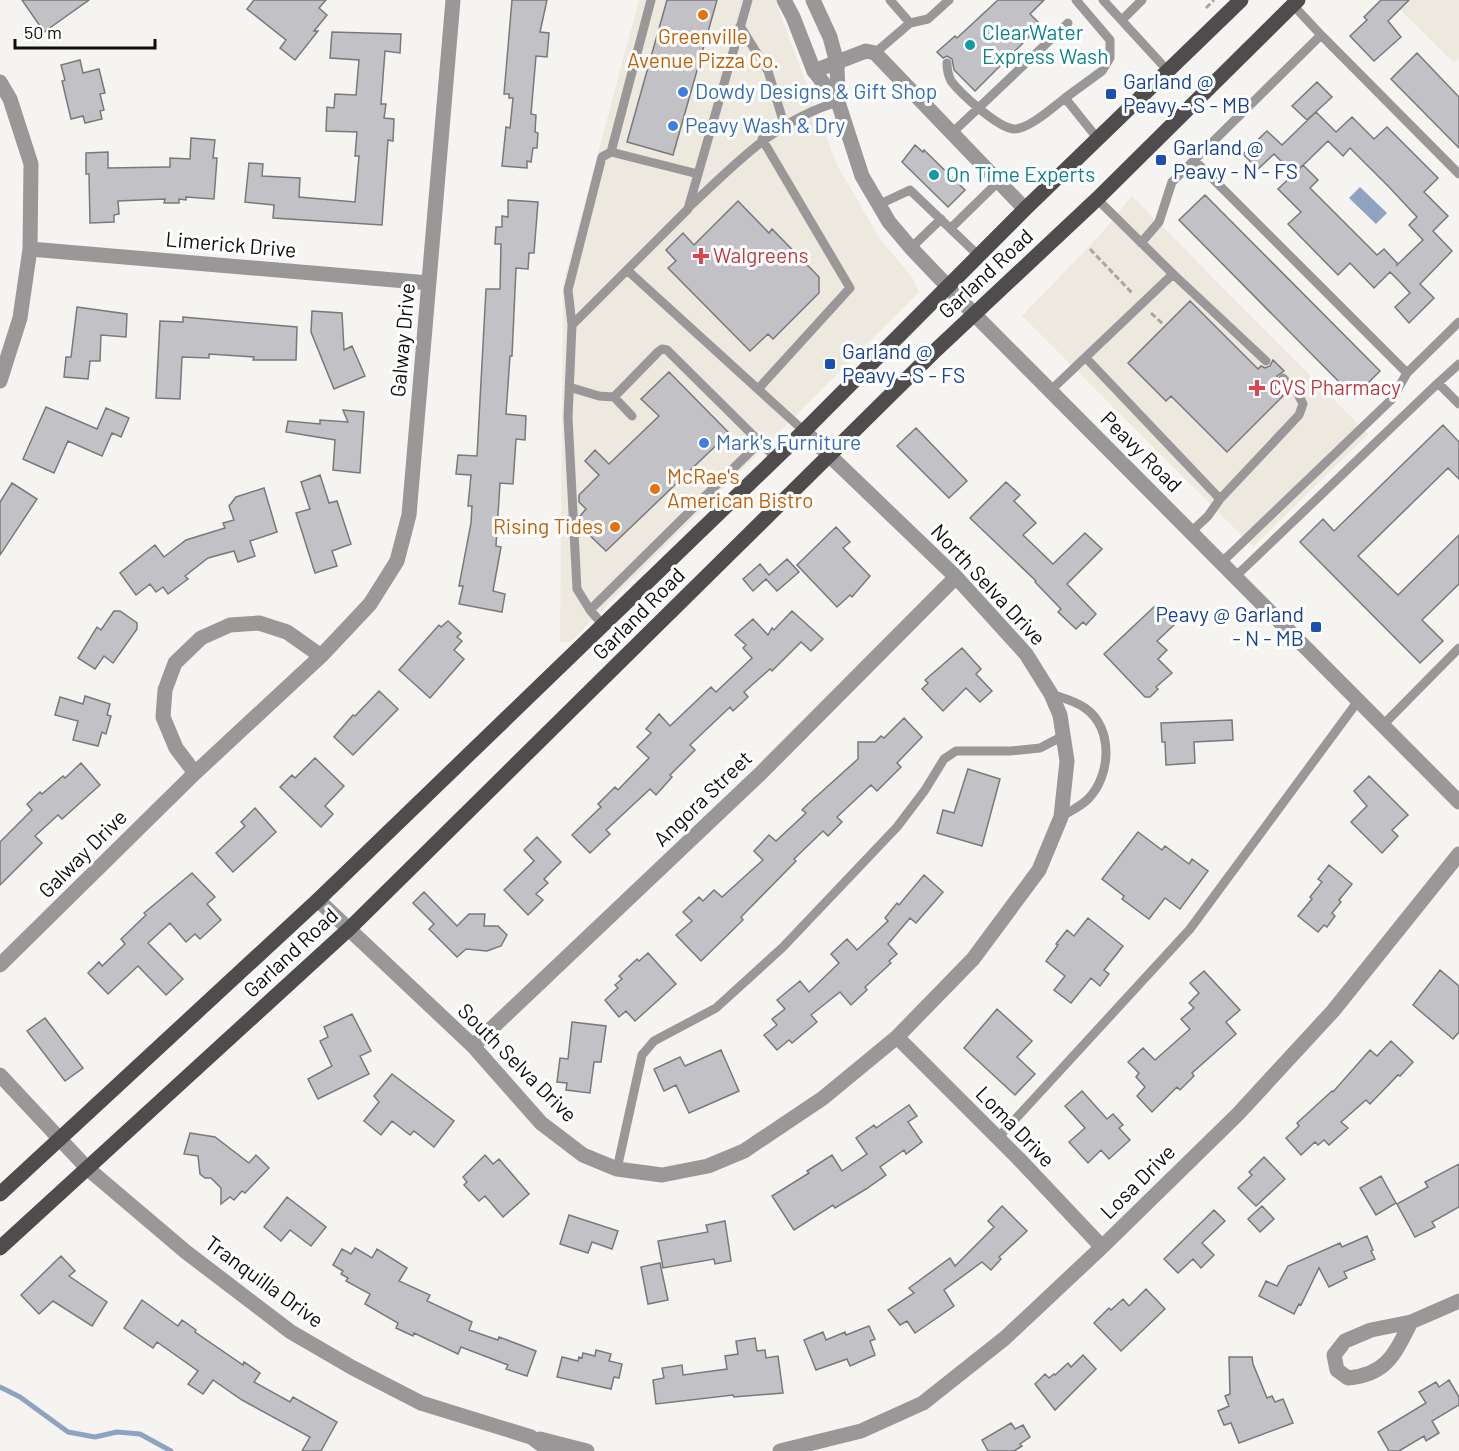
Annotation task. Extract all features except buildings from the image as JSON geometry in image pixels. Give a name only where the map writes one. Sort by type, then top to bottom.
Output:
[{"type":"main road","name":"Garland Road","points":[[0,1194],[59,1137],[318,900],[804,431],[1025,209],[1241,0]]},
{"type":"main road","name":"Garland Road","points":[[0,1248],[350,928],[974,314],[1097,199],[1294,2]]},
{"type":"street","name":"Galway Drive","points":[[0,965],[195,773],[321,656],[370,604],[397,561],[409,515],[453,0]]},
{"type":"street","name":"Peavy Road","points":[[784,0],[814,70],[838,102]]},
{"type":"street","name":"Peavy Road","points":[[813,0],[830,36],[837,63],[838,102],[862,176],[878,205],[911,248],[947,287],[1459,802]]},
{"type":"street","points":[[814,70],[866,51],[875,53],[1025,209]]},
{"type":"street","points":[[0,82],[10,99],[31,164],[30,249],[21,318],[0,381]]},
{"type":"street","name":"Limerick Drive","points":[[30,249],[429,283]]},
{"type":"street","name":"North Selva Drive","points":[[804,431],[956,577],[1026,654],[1051,694],[1060,715],[1067,761],[1061,817],[1039,870],[973,959],[897,1037]]},
{"type":"street","name":"Angora Street","points":[[473,1046],[760,774],[956,577]]},
{"type":"street","points":[[195,773],[176,748],[163,717],[165,690],[175,663],[201,638],[230,625],[259,623],[287,632],[321,656]]},
{"type":"street","name":"Losa Drive","points":[[780,1451],[861,1431],[923,1403],[1005,1338],[1238,1114],[1333,1011],[1459,854]]},
{"type":"street","name":"South Selva Drive","points":[[318,900],[473,1046],[541,1124],[583,1155],[617,1169],[662,1175],[708,1167],[744,1151],[823,1098],[897,1037]]},
{"type":"street","name":"Loma Drive","points":[[897,1037],[1102,1247]]},
{"type":"street","name":"Tranquilla Drive","points":[[0,1075],[87,1168],[186,1252],[291,1332],[353,1368],[421,1403],[531,1437],[550,1451]]},
{"type":"street","points":[[1411,1322],[1393,1357],[1379,1370],[1363,1377],[1348,1378],[1337,1370],[1334,1355],[1345,1341],[1371,1330],[1411,1322],[1459,1301]]},
{"type":"street","points":[[531,1437],[587,1451]]},
{"type":"lane","points":[[611,152],[651,0]]},
{"type":"lane","points":[[688,209],[748,0]]},
{"type":"lane","points":[[890,0],[910,24]]},
{"type":"lane","points":[[875,53],[910,24],[928,19],[949,0]]},
{"type":"lane","points":[[947,63],[951,80],[979,108],[1012,129],[1025,127],[1102,71],[1110,58],[1110,40],[1076,0]]},
{"type":"lane","points":[[1103,0],[1168,70]]},
{"type":"lane","points":[[1122,20],[1142,0]]},
{"type":"lane","points":[[1294,2],[1321,35],[1459,174]]},
{"type":"lane","points":[[951,134],[1068,24]]},
{"type":"lane","points":[[740,26],[768,71],[784,124]]},
{"type":"lane","points":[[1141,243],[1159,222],[1172,182],[1321,35]]},
{"type":"lane","points":[[1065,98],[1098,139]]},
{"type":"lane","points":[[572,325],[762,139],[784,124],[815,108],[838,102]]},
{"type":"lane","points":[[759,388],[850,288],[762,139]]},
{"type":"lane","points":[[602,624],[577,589],[568,417],[572,325],[568,290],[602,157],[611,152],[698,174]]},
{"type":"lane","points":[[1195,161],[1407,373]]},
{"type":"lane","points":[[951,228],[999,182]]},
{"type":"lane","points":[[878,205],[910,190],[979,256]]},
{"type":"lane","points":[[1097,199],[1266,361]]},
{"type":"lane","points":[[911,248],[942,219]]},
{"type":"lane","points":[[627,270],[804,431]]},
{"type":"lane","points":[[1050,391],[1173,274]]},
{"type":"lane","points":[[1221,563],[1392,399],[1407,373],[1459,322]]},
{"type":"lane","points":[[614,397],[658,352],[662,349],[667,350],[776,458]]},
{"type":"lane","points":[[1086,358],[1220,499]]},
{"type":"lane","points":[[1235,577],[1459,364]]},
{"type":"lane","points":[[1191,532],[1299,415],[1303,404],[1298,394],[1283,378]]},
{"type":"lane","points":[[1438,383],[1459,404]]},
{"type":"lane","points":[[569,387],[598,396],[614,397],[633,416]]},
{"type":"lane","points":[[590,610],[760,442]]},
{"type":"lane","points":[[725,477],[740,492]]},
{"type":"lane","points":[[686,516],[700,530]]},
{"type":"lane","points":[[646,555],[660,568]]},
{"type":"lane","points":[[1383,725],[1459,648]]},
{"type":"lane","points":[[1051,694],[1088,709],[1099,726],[1106,745],[1106,762],[1101,779],[1090,797],[1061,817]]},
{"type":"lane","points":[[998,1138],[1190,929],[1358,701]]},
{"type":"lane","points":[[617,1169],[642,1055],[654,1041],[716,1008],[783,947],[897,827],[944,759],[956,751],[1010,751],[1040,748],[1063,736]]},
{"type":"path","points":[[1090,249],[1163,324]]},
{"type":"shaded area","points":[[639,0],[775,0],[837,165],[880,239],[912,277],[919,292],[570,642],[560,642],[563,284]]},
{"type":"shaded area","points":[[1390,0],[1459,0],[1459,58],[1454,63]]},
{"type":"shaded area","points":[[1132,196],[1368,434],[1253,547],[1022,316],[1101,234]]},
{"type":"water","points":[[1360,187],[1387,213],[1376,224],[1349,198]]},
{"type":"waterway","points":[[0,1387],[20,1397],[68,1432],[95,1437],[117,1432],[140,1434],[171,1451]]},
{"type":"place","name":"Greenville Avenue Pizza Co.","points":[[703,15]]},
{"type":"place","name":"ClearWater Express Wash","points":[[970,45]]},
{"type":"place","name":"Dowdy Designs & Gift Shop","points":[[683,92]]},
{"type":"place","name":"Garland @ Peavy - S - MB","points":[[1111,94]]},
{"type":"place","name":"Peavy Wash & Dry","points":[[673,126]]},
{"type":"place","name":"Garland @ Peavy - N - FS","points":[[1161,160]]},
{"type":"place","name":"On Time Experts","points":[[934,175]]},
{"type":"place","name":"Walgreens","points":[[701,256]]},
{"type":"place","name":"Garland @ Peavy - S - FS","points":[[830,364]]},
{"type":"place","name":"CVS Pharmacy","points":[[1257,388]]},
{"type":"place","name":"Mark's Furniture","points":[[704,443]]},
{"type":"place","name":"McRae's American Bistro","points":[[655,489]]},
{"type":"place","name":"Rising Tides","points":[[615,527]]},
{"type":"place","name":"Peavy @ Garland - N - MB","points":[[1316,627]]}]
